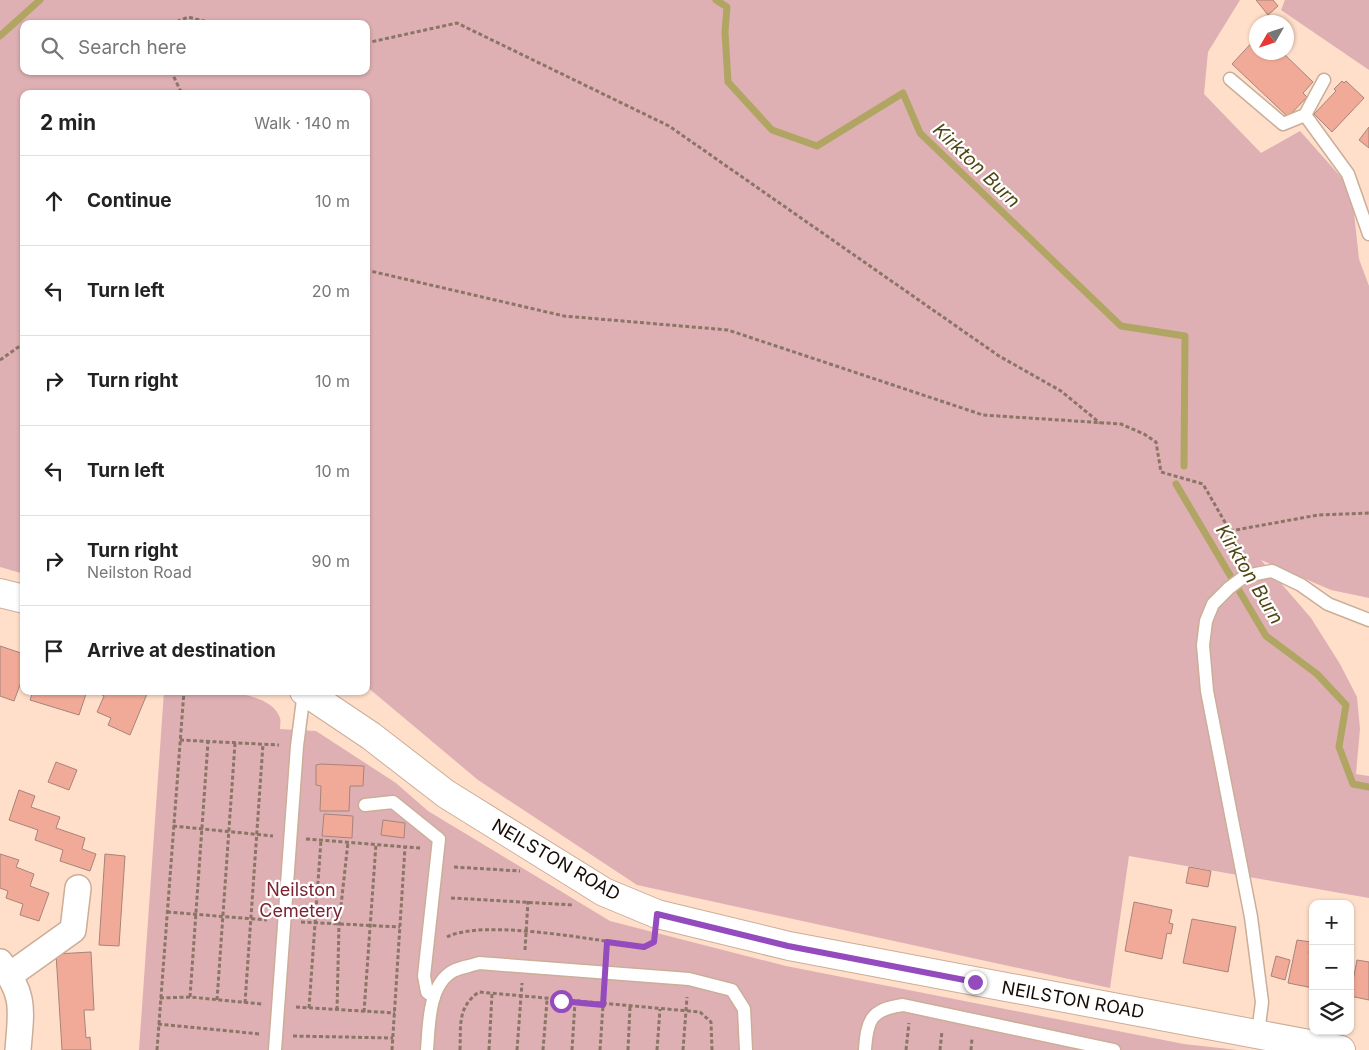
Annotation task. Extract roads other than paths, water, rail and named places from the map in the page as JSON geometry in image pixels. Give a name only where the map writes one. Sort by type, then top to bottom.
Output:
[{"type":"street","points":[[0,593],[20,598]]},
{"type":"street","name":"NEILSTON ROAD","points":[[310,695],[371,736],[446,794],[604,892],[657,914],[788,946],[1342,1050]]},
{"type":"street","points":[[18,1050],[21,1015],[19,990],[5,969],[73,930],[78,888]]},
{"type":"lane","points":[[1230,79],[1283,124],[1305,115],[1324,80]]},
{"type":"lane","points":[[1305,115],[1348,174],[1369,234]]},
{"type":"lane","points":[[1258,1033],[1262,1002],[1251,916],[1207,692],[1203,644],[1206,621],[1213,604],[1229,588],[1245,576],[1272,571],[1301,585],[1328,604],[1369,620]]},
{"type":"lane","points":[[275,1050],[297,746],[303,695]]},
{"type":"lane","points":[[365,805],[393,802],[439,839],[424,976],[427,992],[434,997]]},
{"type":"lane","points":[[427,1050],[430,1006],[437,990],[452,972],[479,963],[689,979],[732,990],[744,1009],[746,1050]]},
{"type":"lane","points":[[865,1050],[866,1033],[874,1015],[884,1007],[903,1005],[1107,1049]]},
{"type":"waterway","name":"Kirkton Burn","points":[[0,36],[40,0]]},
{"type":"waterway","name":"Kirkton Burn","points":[[716,0],[727,7],[725,32],[728,82],[772,130],[817,146],[903,93],[920,133],[1121,326],[1185,336],[1184,466]]},
{"type":"waterway","name":"Kirkton Burn","points":[[1176,484],[1266,636],[1317,674],[1346,705],[1339,747],[1353,784],[1369,787]]},
{"type":"park label","name":"Neilston Cemetery","points":[[301,900]]}]
